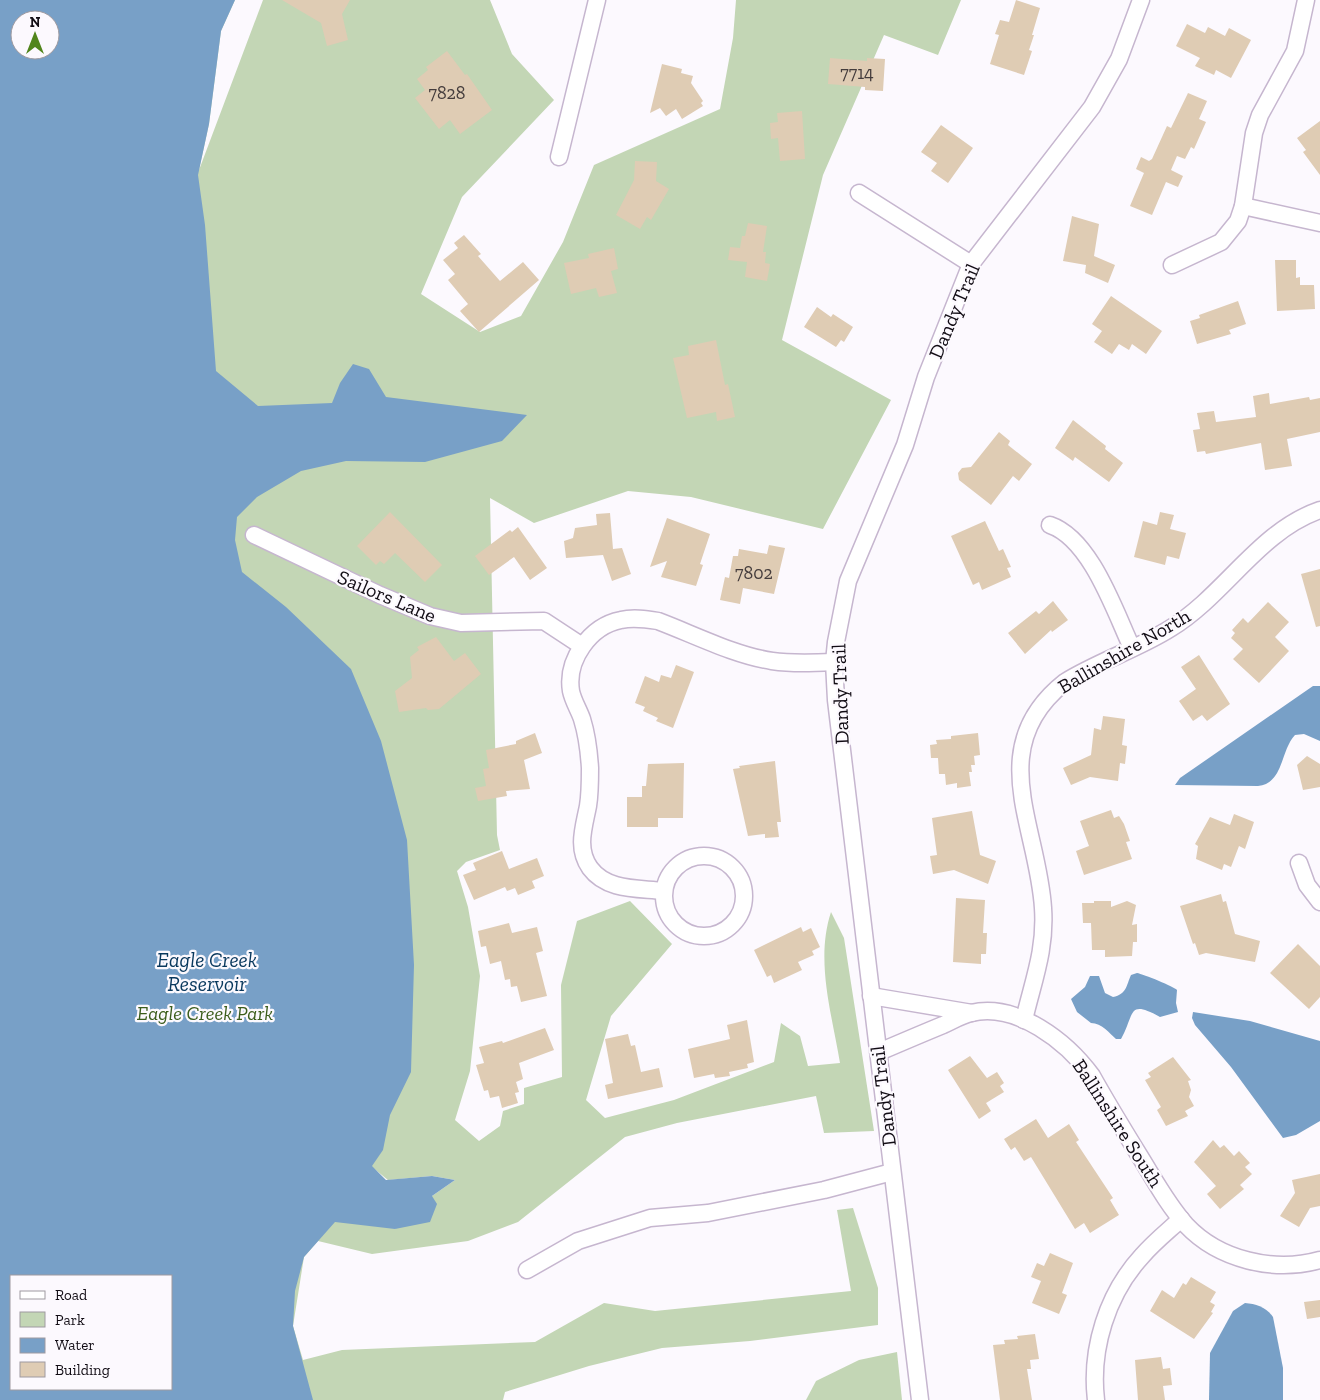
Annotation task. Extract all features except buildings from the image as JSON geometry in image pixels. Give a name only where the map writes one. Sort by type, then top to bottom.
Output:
[{"type":"street","points":[[559,157],[597,0]]},
{"type":"street","name":"Dandy Trail","points":[[920,1400],[879,1052],[854,862],[834,662],[839,619],[848,581],[905,445],[926,377],[972,264],[1092,107],[1119,59],[1141,0]]},
{"type":"street","points":[[1172,265],[1221,242],[1238,222],[1243,206],[1254,133],[1260,115],[1294,51],[1304,0]]},
{"type":"street","points":[[858,193],[972,264]]},
{"type":"street","points":[[1243,206],[1320,223]]},
{"type":"street","name":"Ballinshire North","points":[[1024,1020],[1038,973],[1044,926],[1041,885],[1020,784],[1020,761],[1025,738],[1034,717],[1059,687],[1078,674],[1172,628],[1205,602],[1282,530],[1320,510]]},
{"type":"street","points":[[1050,525],[1066,535],[1088,557],[1132,648]]},
{"type":"street","name":"Sailors Lane","points":[[254,535],[387,599],[430,616],[461,623],[544,621],[582,646]]},
{"type":"street","points":[[663,891],[615,886],[594,873],[585,859],[581,836],[588,804],[590,765],[586,734],[571,692],[573,664],[582,646],[599,630],[612,623],[628,619],[643,619],[658,622],[747,654],[771,660],[799,663],[834,662]]},
{"type":"street","points":[[707,856],[725,862],[734,870],[741,880],[744,898],[738,916],[730,926],[720,932],[702,936],[684,931],[674,923],[666,910],[663,891],[667,879],[678,864],[689,858],[707,856]]},
{"type":"street","points":[[1299,863],[1307,885],[1320,902]]},
{"type":"street","points":[[871,996],[972,1013]]},
{"type":"street","name":"Ballinshire South","points":[[879,1052],[972,1013],[993,1012],[1024,1020],[1053,1036],[1077,1057],[1092,1076],[1167,1201],[1181,1219],[1205,1240],[1240,1258],[1279,1265],[1302,1264],[1320,1260]]},
{"type":"street","points":[[527,1270],[578,1241],[650,1218],[708,1213],[834,1187],[892,1172]]},
{"type":"street","points":[[1096,1400],[1097,1355],[1112,1302],[1128,1274],[1142,1255],[1181,1219]]},
{"type":"green space","name":"Eagle Creek Park","points":[[0,0],[235,0],[221,31],[209,124],[199,170],[263,0],[490,0],[512,54],[554,100],[462,197],[421,294],[480,332],[521,316],[563,242],[594,165],[720,109],[733,38],[736,0],[961,0],[938,55],[884,35],[823,175],[782,340],[891,400],[823,529],[691,497],[628,491],[534,523],[490,498],[497,835],[500,850],[466,862],[457,871],[468,907],[480,976],[470,1071],[455,1120],[479,1141],[500,1126],[503,1111],[524,1104],[524,1088],[562,1077],[561,985],[577,921],[630,901],[672,944],[611,1016],[586,1100],[605,1118],[674,1100],[774,1062],[781,1023],[800,1036],[808,1066],[840,1063],[826,988],[826,931],[831,912],[844,938],[874,1131],[824,1133],[816,1096],[677,1123],[625,1137],[518,1222],[468,1241],[372,1254],[318,1241],[304,1257],[293,1326],[303,1360],[342,1350],[535,1342],[604,1303],[655,1311],[851,1291],[837,1210],[853,1208],[878,1288],[878,1325],[750,1341],[662,1348],[589,1366],[505,1392],[503,1400],[0,1400]],"holes":[[[372,1167],[388,1180],[432,1176],[455,1180],[432,1196],[395,1229]]]},
{"type":"green space","points":[[897,1352],[902,1400],[806,1400],[816,1381],[859,1360]]},
{"type":"water","name":"Eagle Creek Reservoir","points":[[0,0],[235,0],[221,31],[209,124],[198,175],[205,225],[216,371],[258,406],[332,403],[340,383],[353,364],[369,369],[386,397],[527,415],[502,441],[425,462],[346,461],[301,471],[257,497],[237,517],[235,540],[242,572],[286,607],[351,669],[381,741],[407,840],[414,965],[411,1072],[390,1115],[383,1150],[372,1166],[386,1180],[432,1176],[455,1180],[432,1196],[437,1204],[430,1222],[395,1229],[335,1222],[304,1257],[295,1291],[293,1326],[313,1400],[0,1400]]},
{"type":"water","points":[[1313,686],[1320,686],[1320,741],[1304,734],[1295,735],[1273,779],[1266,784],[1258,786],[1175,785],[1180,778]]},
{"type":"water","points":[[1137,973],[1177,990],[1176,1003],[1178,1012],[1160,1017],[1142,1009],[1137,1009],[1133,1012],[1121,1039],[1116,1039],[1102,1026],[1091,1023],[1077,1012],[1071,999],[1085,987],[1090,976],[1099,976],[1105,993],[1113,997],[1124,992],[1131,975]]},
{"type":"water","points":[[1193,1012],[1250,1021],[1320,1041],[1320,1121],[1296,1135],[1283,1138],[1231,1067],[1195,1025],[1192,1018]]},
{"type":"water","points":[[1245,1303],[1260,1307],[1273,1317],[1283,1368],[1283,1400],[1209,1400],[1210,1353],[1233,1311]]}]
